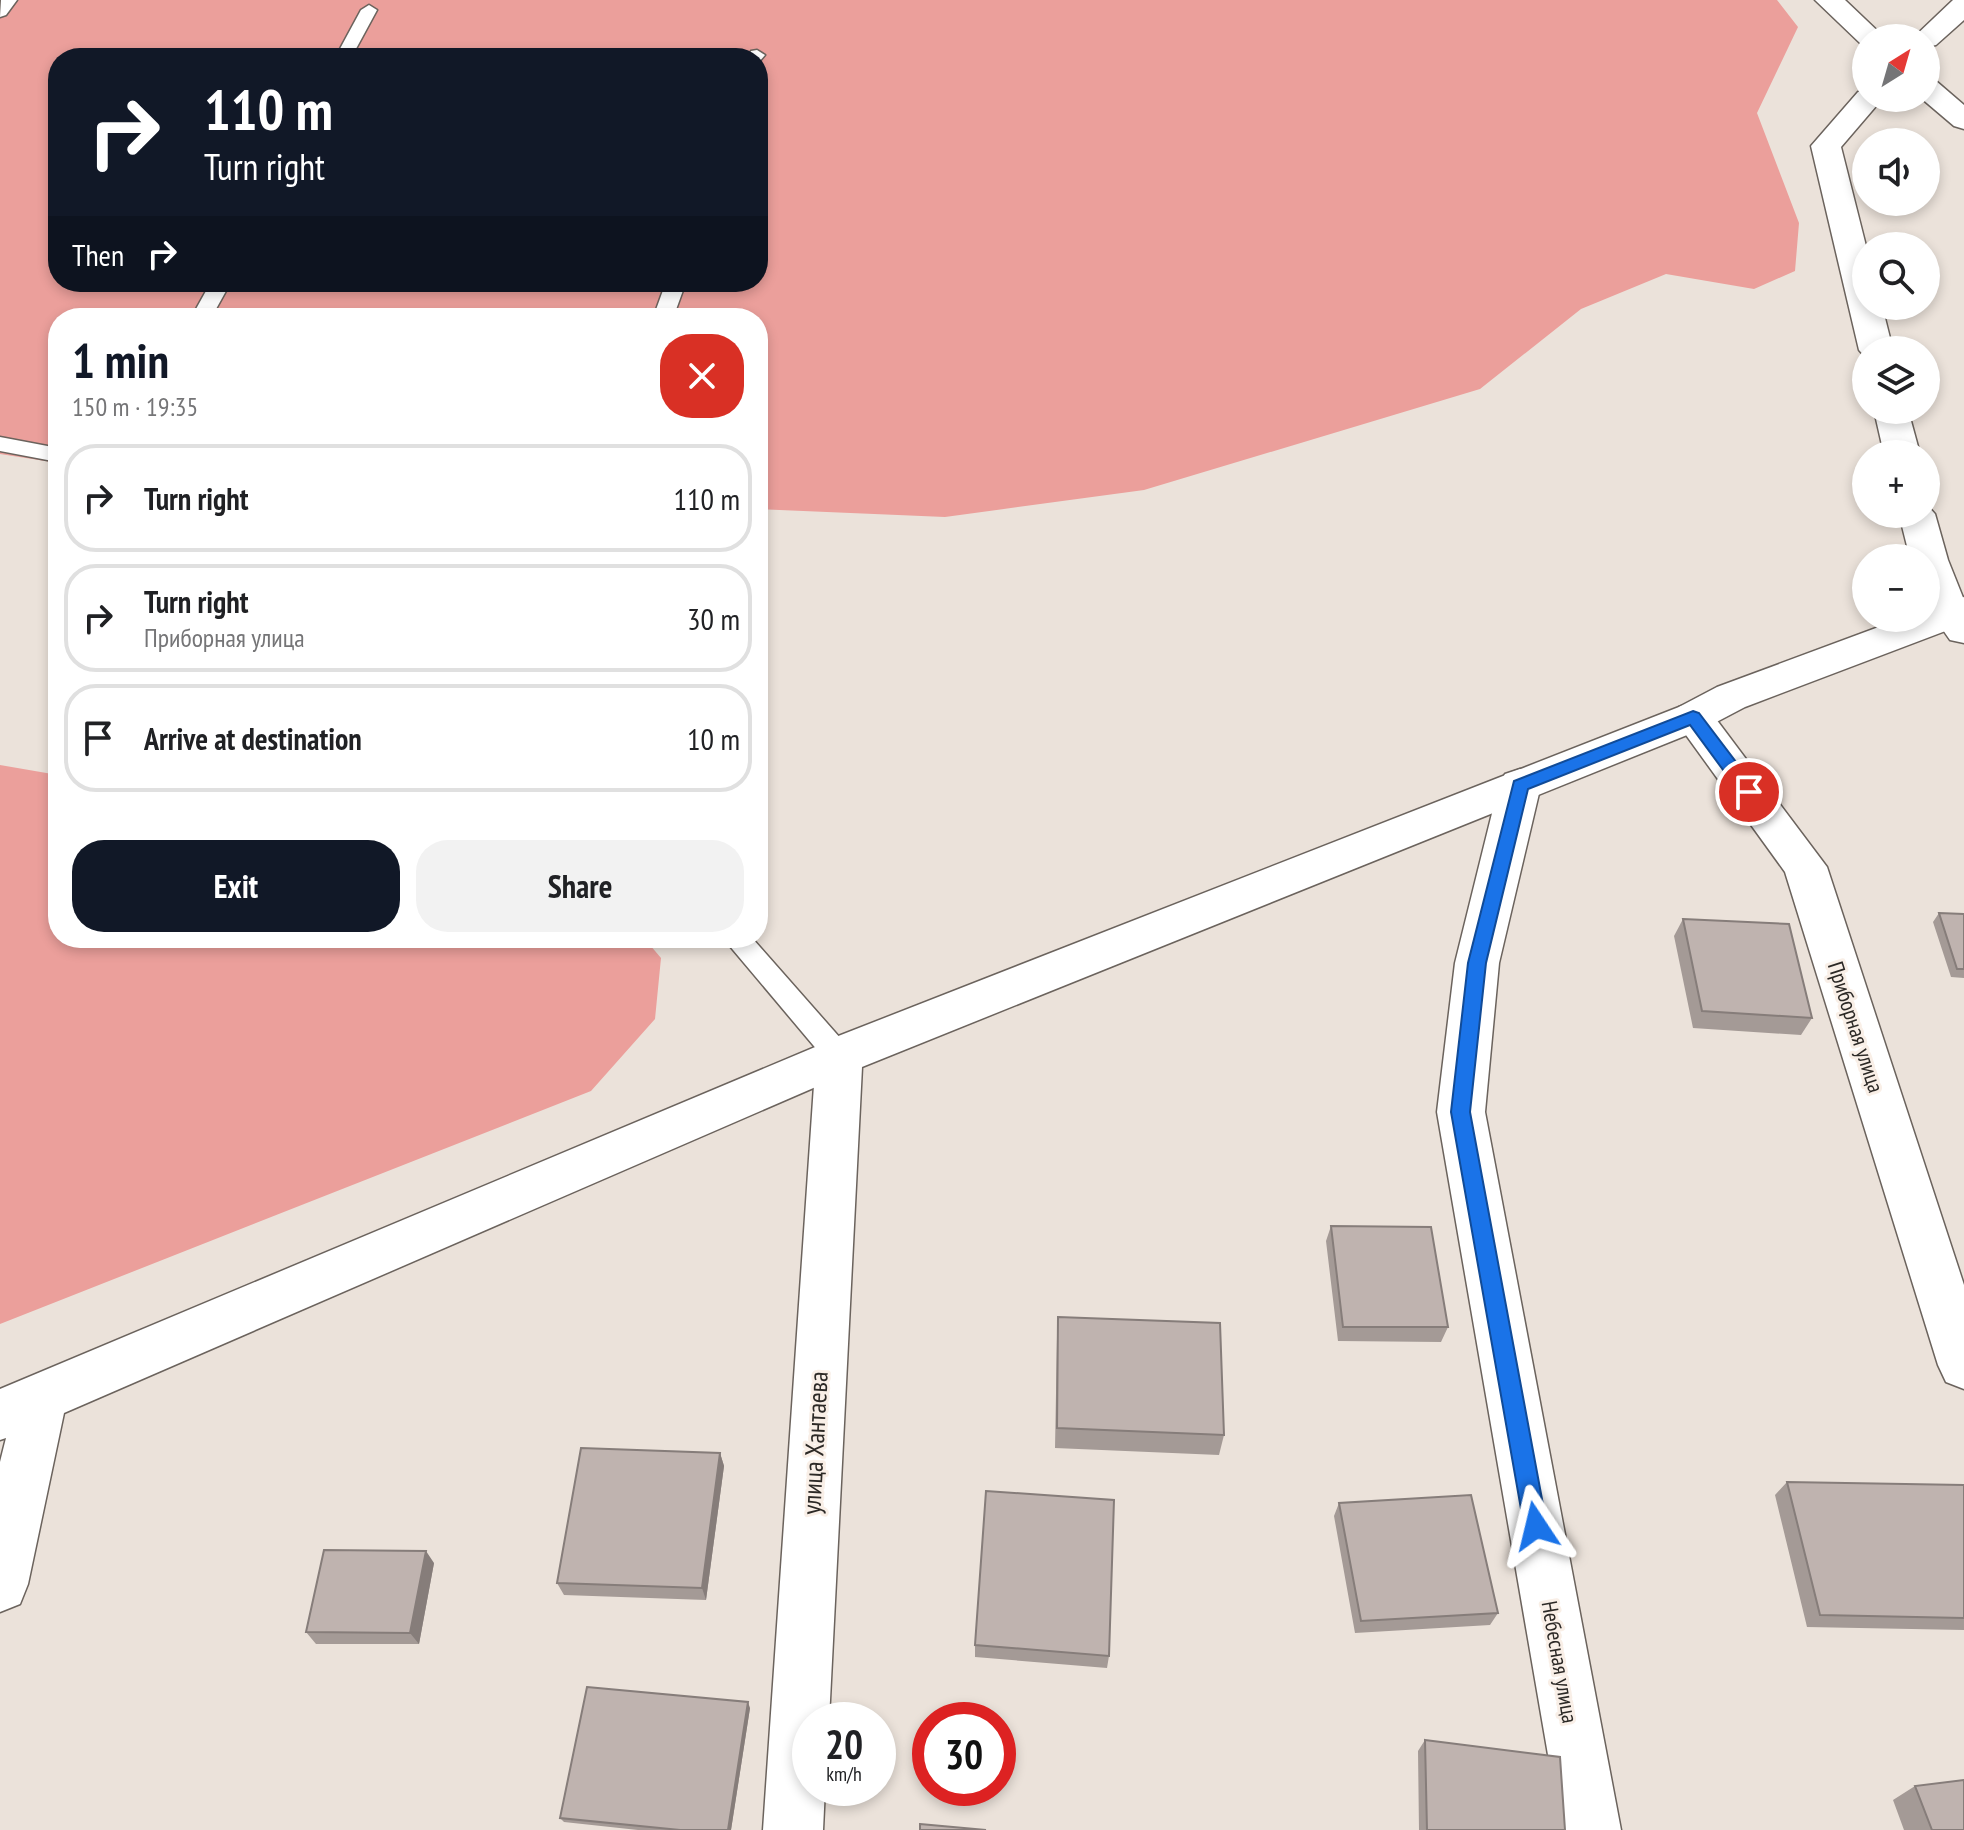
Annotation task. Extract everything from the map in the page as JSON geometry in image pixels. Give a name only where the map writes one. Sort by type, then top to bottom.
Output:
[{"type":"street","points":[[1829,0],[1856,24]]},
{"type":"street","points":[[1940,26],[1964,5]]},
{"type":"street","points":[[1940,99],[1964,120]]},
{"type":"street","points":[[1856,112],[1826,146],[1873,336]]},
{"type":"street","points":[[0,1584],[21,1407],[839,1056],[1693,717],[1731,697],[1960,618],[1930,566],[1920,528]]},
{"type":"street","name":"Приборная улица","points":[[1693,717],[1805,867],[1964,1365]]},
{"type":"street","name":"Небесная улица","points":[[1520,785],[1477,963],[1461,1112],[1591,1830]]},
{"type":"street","name":"улица Хантаева","points":[[793,1830],[839,1056]]},
{"type":"lane","points":[[0,12],[9,0]]},
{"type":"lane","points":[[348,48],[369,10]]},
{"type":"lane","points":[[0,444],[48,453]]},
{"type":"lane","points":[[745,948],[839,1056]]},
{"type":"shaded area","points":[[0,0],[1777,0],[1798,27],[1757,113],[1799,223],[1795,271],[1754,289],[1666,274],[1581,309],[1480,389],[1144,490],[945,517],[768,509],[768,308],[48,308],[48,461],[0,454]]},
{"type":"shaded area","points":[[0,765],[48,773],[48,948],[652,948],[661,958],[655,1019],[591,1091],[0,1324]]},
{"type":"building","points":[[1939,913],[1964,914],[1964,969],[1957,969]]},
{"type":"building","points":[[1683,919],[1789,924],[1812,1018],[1702,1011]]},
{"type":"building","points":[[1331,1226],[1431,1227],[1448,1327],[1343,1327]]},
{"type":"building","points":[[1058,1317],[1220,1323],[1224,1435],[1057,1428]]},
{"type":"building","points":[[581,1448],[720,1453],[702,1588],[557,1583]]},
{"type":"building","points":[[1787,1482],[1964,1485],[1964,1618],[1820,1615]]},
{"type":"building","points":[[986,1491],[1114,1500],[1109,1656],[975,1645]]},
{"type":"building","points":[[1471,1495],[1498,1613],[1361,1621],[1339,1503]]},
{"type":"building","points":[[324,1550],[426,1551],[410,1633],[306,1632]]},
{"type":"building","points":[[587,1687],[748,1702],[728,1830],[680,1830],[560,1818]]},
{"type":"building","points":[[1425,1740],[1560,1757],[1565,1830],[1427,1830]]},
{"type":"building","points":[[1964,1780],[1964,1830],[1932,1830],[1915,1786]]},
{"type":"building","points":[[920,1824],[986,1830],[920,1830]]},
{"type":"route","points":[[1536,1526],[1461,1112],[1477,963],[1520,785],[1693,717],[1749,792]]}]
